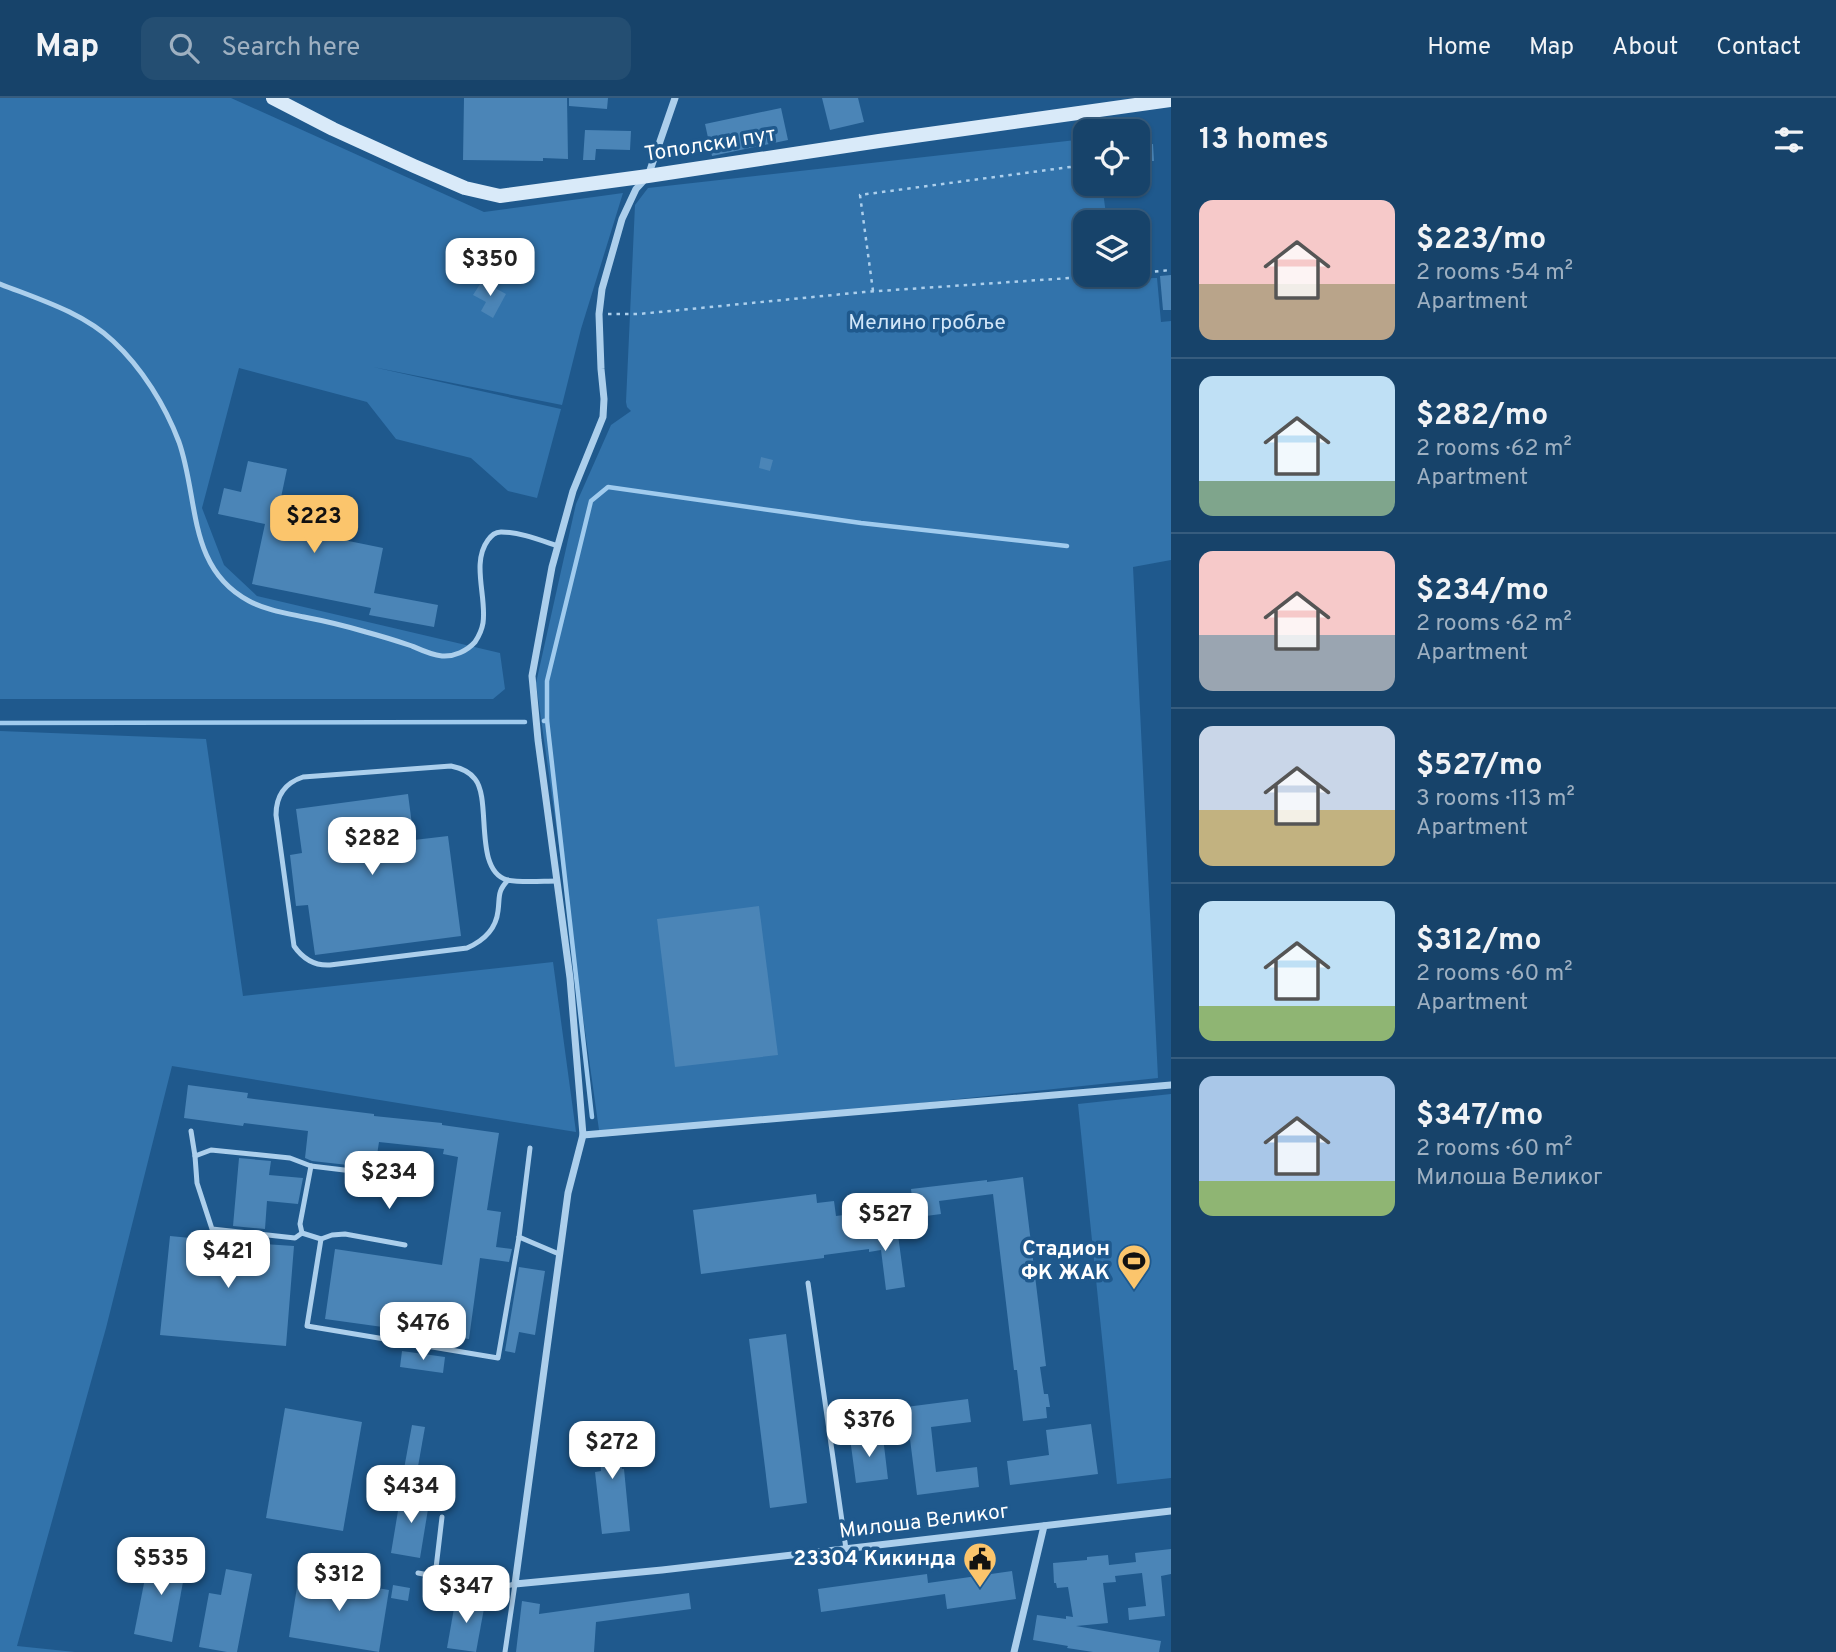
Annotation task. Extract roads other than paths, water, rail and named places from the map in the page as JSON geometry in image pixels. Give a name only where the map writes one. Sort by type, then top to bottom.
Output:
[{"type":"street","points":[[514,1584],[568,1193],[583,1135],[570,978],[531,676],[552,567],[573,491],[603,416],[598,314],[602,289],[622,219],[636,189],[648,176],[675,98]]},
{"type":"street","name":"Тополски пут","points":[[276,99],[414,166],[465,188],[500,196],[1171,100]]},
{"type":"street","points":[[583,1135],[1171,1086]]},
{"type":"street","name":"Милоша Великог","points":[[514,1584],[662,1570],[1171,1511]]},
{"type":"street","points":[[1014,1652],[1044,1525]]},
{"type":"lane","points":[[0,284],[83,318],[113,341],[134,364],[164,409],[179,444],[189,481],[198,536],[208,560],[229,588],[261,606],[273,611],[355,628],[436,655],[456,654],[468,649],[481,630],[483,614],[480,558],[492,535],[501,532],[517,534],[558,546]]},
{"type":"lane","points":[[508,880],[498,895],[497,916],[491,929],[467,948],[330,965],[316,964],[303,958],[294,946],[276,816],[279,796],[288,784],[303,777],[458,767],[471,774],[479,785],[488,860],[497,874],[508,880],[557,881]]},
{"type":"lane","points":[[191,1131],[197,1183],[212,1229],[295,1238],[302,1233]]},
{"type":"lane","points":[[321,1239],[307,1326],[498,1358],[519,1237],[530,1148]]},
{"type":"lane","points":[[195,1156],[211,1150],[290,1158],[311,1166],[401,1177],[422,1175]]},
{"type":"lane","points":[[302,1233],[300,1224],[311,1166]]},
{"type":"lane","points":[[302,1233],[321,1239],[345,1234],[405,1245]]},
{"type":"lane","points":[[519,1237],[559,1254]]},
{"type":"lane","points":[[808,1283],[846,1549]]},
{"type":"lane","points":[[442,1517],[436,1568],[443,1578]]},
{"type":"lane","points":[[418,1573],[498,1588],[514,1584],[505,1652]]},
{"type":"waterway","points":[[544,721],[547,720],[547,681],[591,501],[608,487],[861,523],[1067,546]]},
{"type":"waterway","points":[[547,720],[592,1117]]},
{"type":"waterway","points":[[0,723],[525,722]]},
{"type":"place","name":"Стадион ФК ЖАК","points":[[1134,1291]]},
{"type":"place","name":"23304 Кикинда","points":[[980,1589]]},
{"type":"park label","name":"Мелино гробље","points":[[927,323]]}]
